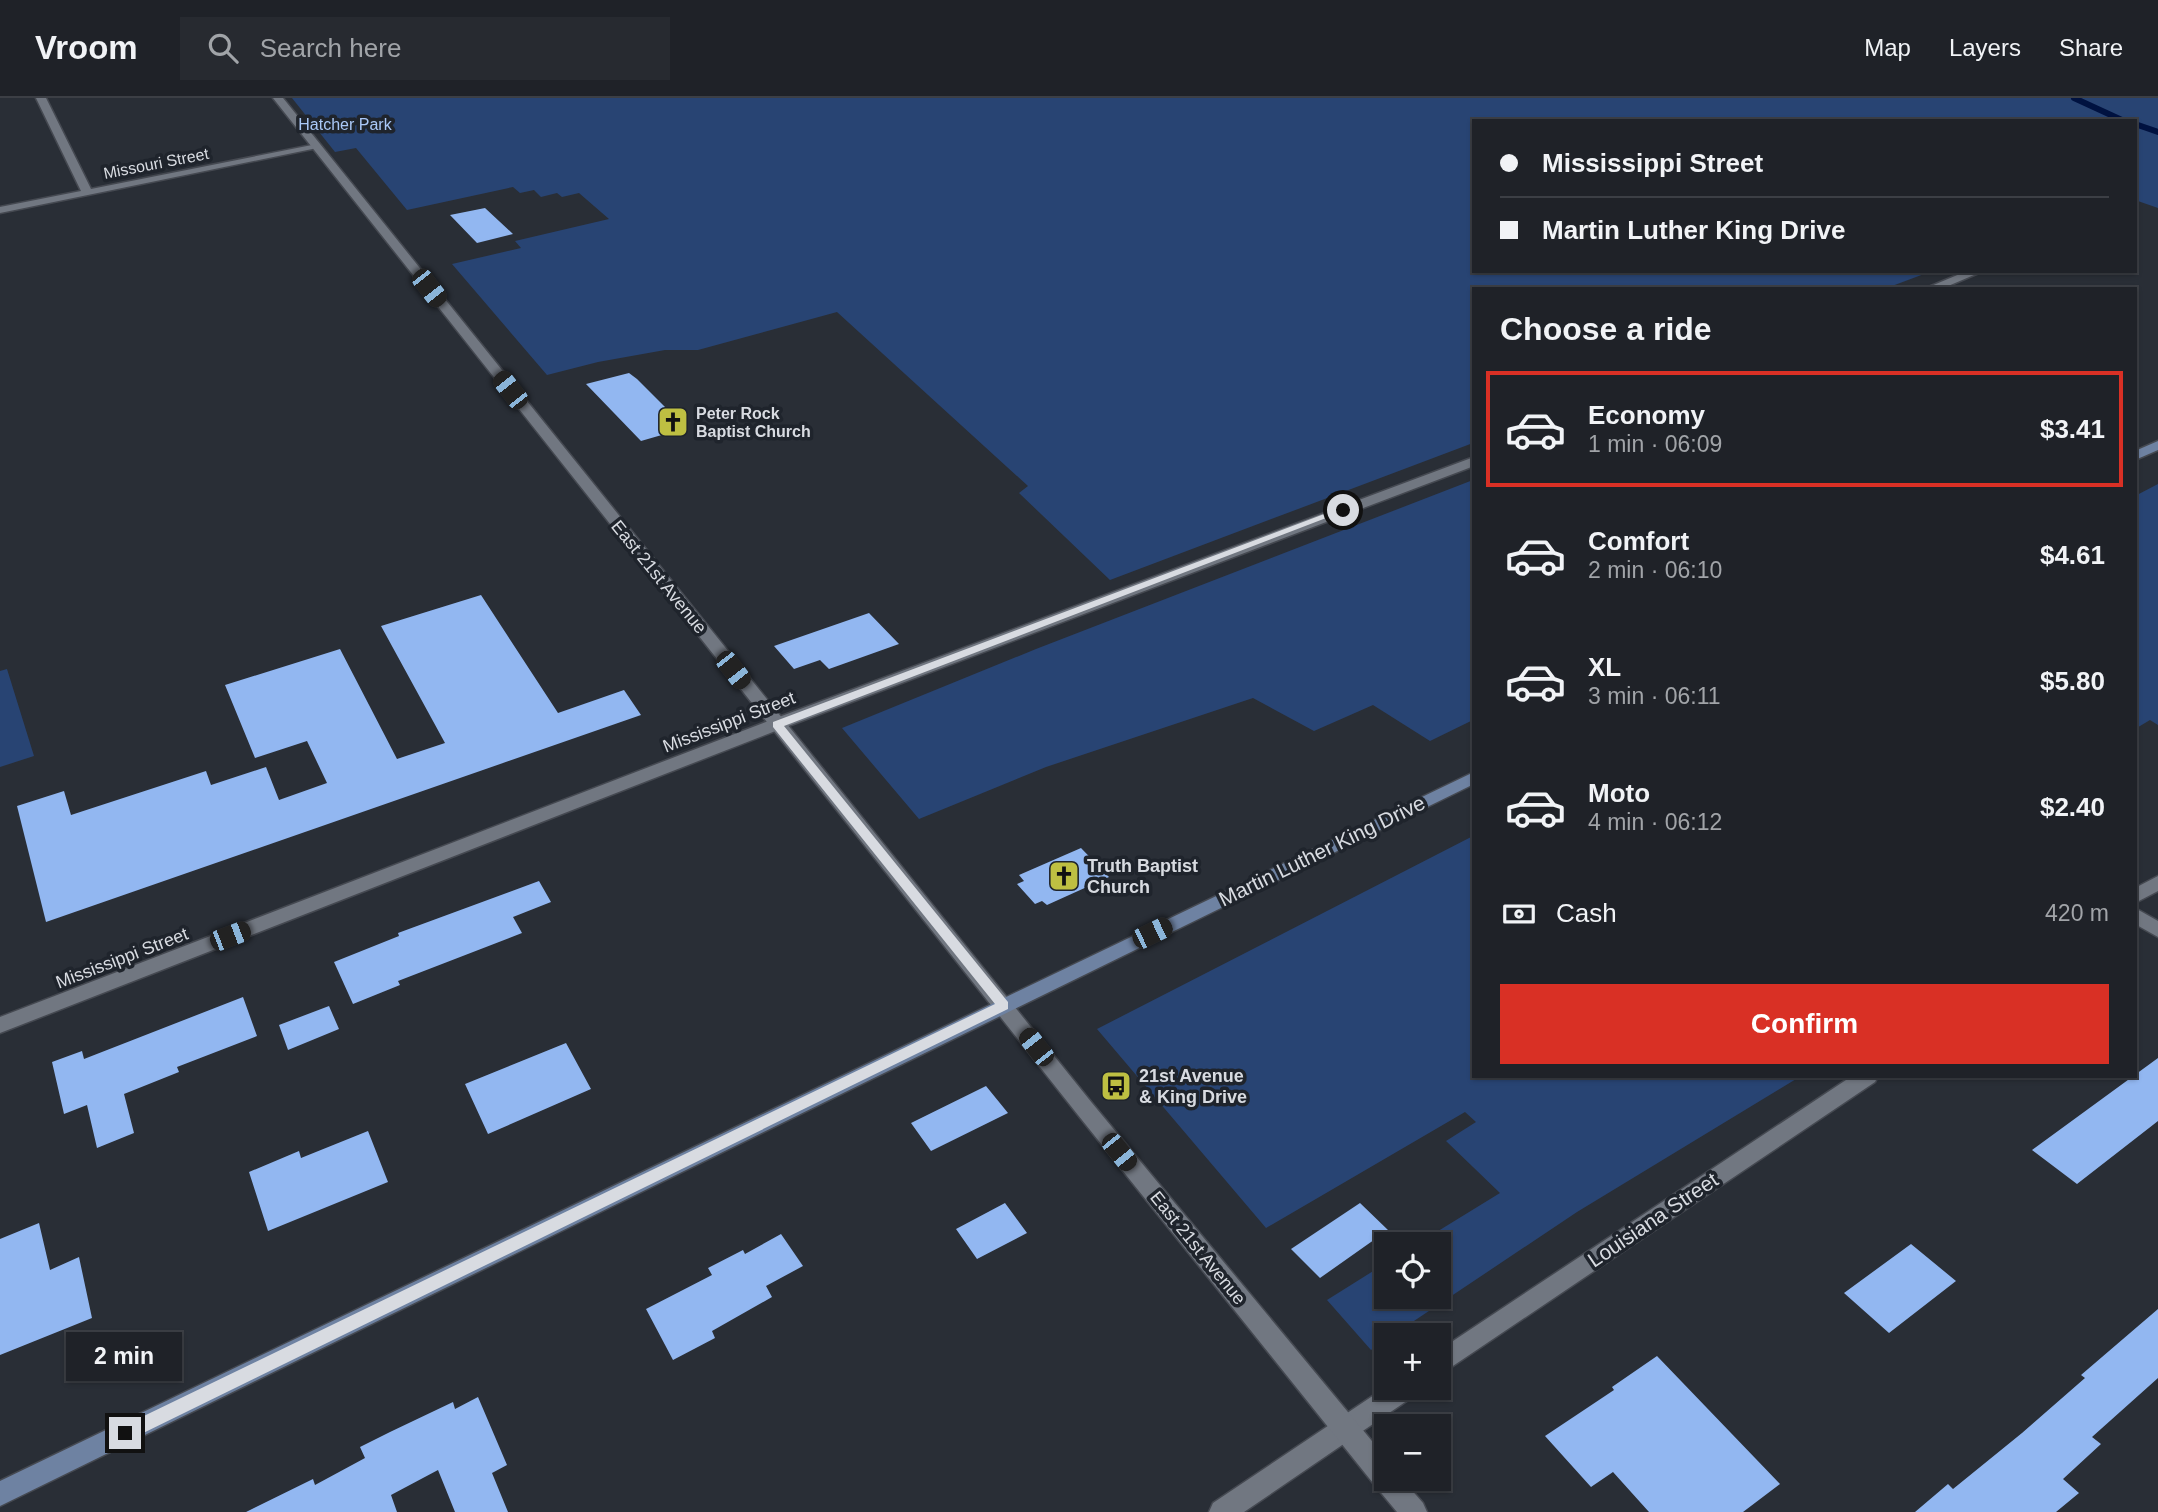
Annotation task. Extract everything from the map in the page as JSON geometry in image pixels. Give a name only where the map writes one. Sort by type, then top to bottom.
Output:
[{"type":"main road","points":[[2137,455],[2158,445]]},
{"type":"main road","name":"Martin Luther King Drive","points":[[0,1494],[1472,778]]},
{"type":"street","points":[[41,98],[87,192]]},
{"type":"street","name":"East 21st Avenue","points":[[278,98],[1003,1006],[1374,1463]]},
{"type":"street","name":"Missouri Street","points":[[0,210],[317,147]]},
{"type":"street","points":[[1935,287],[1972,273]]},
{"type":"street","name":"Mississippi Street","points":[[0,1025],[777,724],[1472,462]]},
{"type":"street","points":[[2137,896],[2158,882]]},
{"type":"street","points":[[2137,916],[2158,930]]},
{"type":"street","name":"Louisiana Street","points":[[1451,1356],[1865,1078]]},
{"type":"street","points":[[1222,1512],[1387,1400]]},
{"type":"street","name":"East 21st Avenue","points":[[1397,1491],[1414,1512]]},
{"type":"green space","name":"Hatcher Park","points":[[292,98],[2158,98],[2158,208],[2137,201],[2137,119],[1472,119],[1472,273],[1927,273],[1889,287],[1472,287],[1472,443],[1110,580],[1019,493],[1028,486],[837,312],[698,350],[665,350],[598,362],[547,375],[452,264],[521,248],[515,241],[609,219],[579,193],[562,197],[557,193],[541,197],[534,190],[520,193],[513,187],[407,210],[356,148],[335,152]]},
{"type":"green space","points":[[1472,480],[1472,720],[1430,741],[1373,705],[1314,731],[1253,698],[1046,767],[919,819],[842,728],[1036,649]]},
{"type":"green space","points":[[2158,484],[2158,725],[2150,720],[2137,728],[2137,495]]},
{"type":"green space","points":[[7,669],[34,756],[0,767],[0,671]]},
{"type":"green space","points":[[1472,837],[1472,1078],[1798,1078],[1577,1212],[1451,1296],[1451,1232],[1437,1232],[1500,1193],[1446,1141],[1476,1122],[1465,1112],[1266,1228],[1097,1029]]},
{"type":"green space","points":[[1374,1271],[1374,1309],[1432,1309],[1411,1323],[1374,1323],[1374,1348],[1371,1350],[1327,1300]]},
{"type":"building","points":[[485,208],[513,234],[477,243],[450,215]]},
{"type":"building","points":[[629,373],[686,428],[641,441],[586,384]]},
{"type":"building","points":[[481,595],[558,713],[624,690],[641,715],[46,922],[17,806],[64,791],[71,815],[206,771],[211,785],[266,767],[279,800],[327,783],[307,741],[255,758],[225,685],[340,649],[397,759],[445,743],[381,626]]},
{"type":"building","points":[[869,613],[899,644],[829,669],[820,660],[794,669],[774,646]]},
{"type":"building","name":"Truth Baptist Church","points":[[1081,848],[1109,877],[1047,905],[1042,901],[1035,904],[1017,884],[1024,881],[1019,875]]},
{"type":"building","points":[[539,881],[551,902],[513,917],[522,933],[398,981],[400,985],[353,1004],[334,962],[399,936],[398,933]]},
{"type":"building","points":[[243,997],[257,1036],[177,1067],[179,1072],[124,1094],[134,1133],[97,1148],[87,1105],[64,1114],[52,1062],[82,1051],[84,1059]]},
{"type":"building","points":[[329,1006],[339,1029],[288,1050],[279,1025]]},
{"type":"building","points":[[566,1043],[591,1089],[488,1134],[465,1084]]},
{"type":"building","points":[[2158,1058],[2158,1121],[2077,1184],[2032,1150],[2131,1078],[2137,1078],[2137,1073]]},
{"type":"building","points":[[986,1086],[1008,1113],[931,1151],[911,1123]]},
{"type":"building","points":[[368,1131],[388,1182],[268,1231],[249,1172],[299,1151],[301,1158]]},
{"type":"building","points":[[1005,1203],[1027,1233],[977,1259],[956,1229]]},
{"type":"building","points":[[1360,1203],[1388,1230],[1374,1232],[1374,1240],[1320,1278],[1291,1249]]},
{"type":"building","points":[[39,1223],[50,1270],[79,1257],[92,1318],[0,1355],[0,1239]]},
{"type":"building","points":[[781,1234],[803,1266],[766,1286],[772,1297],[712,1331],[715,1338],[673,1360],[646,1309],[712,1275],[708,1268],[743,1250],[745,1254]]},
{"type":"building","points":[[1911,1244],[1956,1281],[1889,1333],[1844,1293]]},
{"type":"building","points":[[2158,1309],[2158,1378],[2092,1437],[2101,1444],[2063,1479],[2079,1493],[2056,1512],[1915,1512],[1948,1484],[1953,1489],[2022,1433],[2085,1378],[2081,1375]]},
{"type":"building","points":[[1657,1356],[1780,1484],[1743,1512],[1649,1512],[1613,1472],[1591,1487],[1545,1436],[1614,1390],[1612,1387]]},
{"type":"building","points":[[478,1397],[507,1465],[492,1473],[508,1512],[455,1512],[438,1470],[391,1495],[397,1512],[246,1512],[313,1479],[315,1485],[365,1458],[360,1447],[390,1432],[453,1402],[455,1409]]},
{"type":"waterway","points":[[2074,98],[2120,119]]},
{"type":"waterway","points":[[2137,125],[2158,132]]},
{"type":"place","name":"Peter Rock Baptist Church","points":[[673,422]]},
{"type":"place","name":"Truth Baptist Church","points":[[1064,876]]},
{"type":"place","name":"21st Avenue & King Drive","points":[[1116,1086]]},
{"type":"route","points":[[125,1433],[1003,1006],[777,724],[1343,510]]}]
